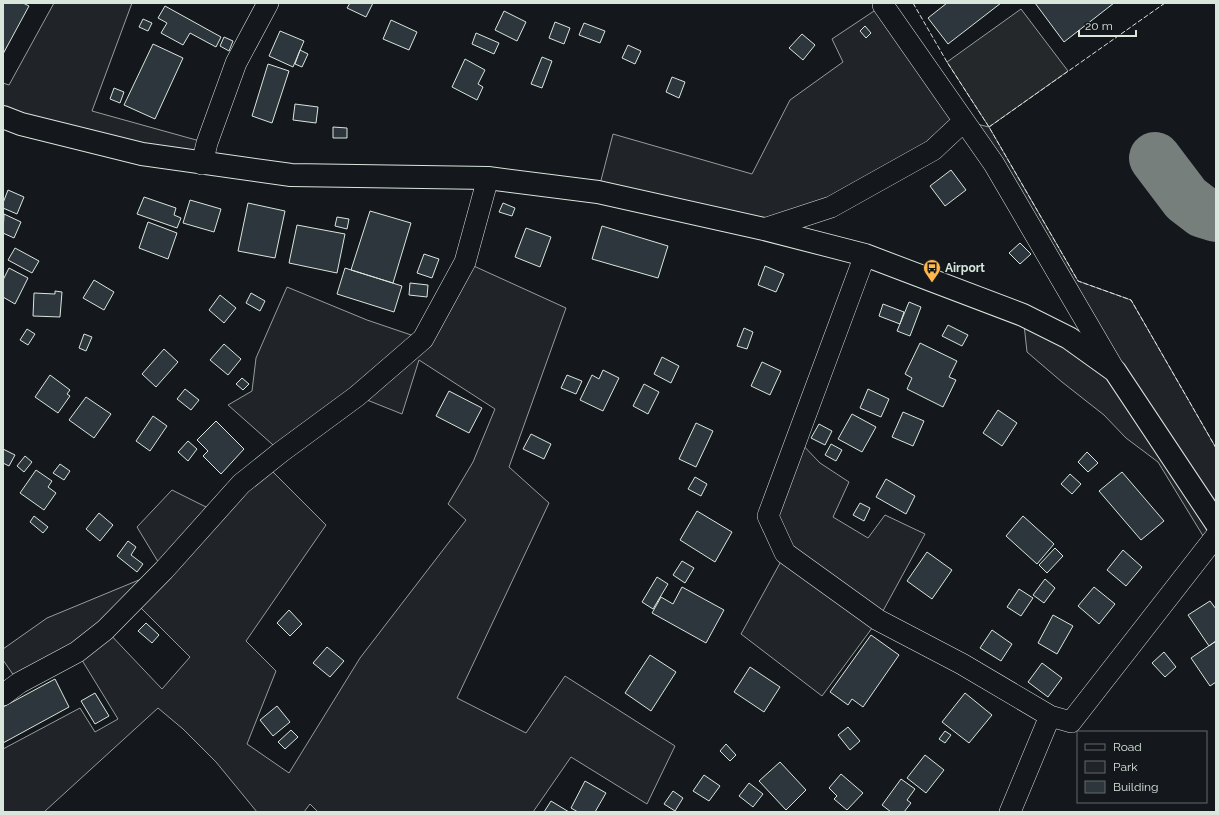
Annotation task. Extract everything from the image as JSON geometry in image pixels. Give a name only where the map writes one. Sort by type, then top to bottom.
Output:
[{"type":"main road","points":[[3,117],[21,124],[142,154],[202,164],[291,175],[488,178],[598,192],[764,229],[865,255],[1023,315],[1069,338],[1115,371],[1216,523]]},
{"type":"street","points":[[202,164],[207,143],[236,63],[268,3]]},
{"type":"street","points":[[886,3],[883,5],[994,164],[1115,371]]},
{"type":"street","points":[[764,229],[831,207],[933,150],[964,121]]},
{"type":"street","points":[[3,695],[19,683],[77,652],[105,630],[164,570],[241,484],[281,452],[357,396],[423,339],[465,262],[488,178]]},
{"type":"street","points":[[865,255],[768,516],[785,553],[878,620],[962,664],[1050,716],[1071,722],[1216,536]]},
{"type":"street","points":[[1010,812],[1050,716]]},
{"type":"green space","points":[[54,3],[132,3],[92,111],[207,143],[202,164],[3,117],[3,83],[9,85]]},
{"type":"green space","points":[[883,5],[964,121],[989,127],[1078,281],[1131,300],[1216,448],[1216,536],[1208,544],[1158,462],[1126,438],[1104,415],[1027,352],[1023,315],[1114,370],[964,122],[933,150],[764,229],[598,192],[613,134],[752,174],[790,100],[843,62],[832,39]]},
{"type":"green space","points":[[465,262],[566,308],[509,467],[549,503],[457,698],[526,733],[565,676],[675,746],[647,804],[571,757],[533,812],[318,812],[310,804],[304,812],[257,812],[216,762],[183,729],[158,708],[44,812],[3,812],[3,749],[80,708],[95,732],[118,719],[77,652],[19,683],[3,660],[3,649],[47,618],[163,570],[137,527],[172,490],[216,512],[265,464],[326,525],[246,641],[276,671],[247,744],[289,773],[360,658],[466,520],[448,504],[473,462],[495,409],[419,360],[402,414],[357,396],[281,452],[228,405],[252,391],[256,358],[287,287],[367,320],[423,339]],"holes":[[[134,601],[190,657],[162,689],[106,630]]]},
{"type":"green space","points":[[797,439],[820,463],[849,482],[833,517],[868,538],[885,515],[925,534],[878,620],[822,696],[741,634],[785,554],[768,516]]},
{"type":"shaded area","points":[[1021,9],[1068,71],[989,127],[947,62]]},
{"type":"building","points":[[3,3],[23,3],[29,6],[3,54]]},
{"type":"building","points":[[350,3],[373,3],[366,17],[347,8]]},
{"type":"building","points":[[947,3],[1001,3],[948,44],[928,18]]},
{"type":"building","points":[[1035,3],[1114,3],[1064,42]]},
{"type":"building","points":[[165,6],[221,37],[216,47],[190,33],[183,45],[161,33],[167,23],[158,18]]},
{"type":"building","points":[[504,11],[526,22],[517,41],[495,30]]},
{"type":"building","points":[[143,19],[152,23],[148,31],[139,27]]},
{"type":"building","points":[[391,20],[417,32],[409,50],[383,39]]},
{"type":"building","points":[[555,22],[570,28],[564,44],[549,38]]},
{"type":"building","points":[[584,23],[605,31],[600,43],[579,35]]},
{"type":"building","points":[[865,26],[871,33],[866,38],[860,31]]},
{"type":"building","points":[[280,31],[304,41],[293,67],[269,56]]},
{"type":"building","points":[[476,33],[499,43],[494,54],[472,44]]},
{"type":"building","points":[[802,34],[815,45],[803,60],[789,48]]},
{"type":"building","points":[[224,37],[233,41],[229,51],[220,46]]},
{"type":"building","points":[[153,44],[183,58],[155,119],[124,105]]},
{"type":"building","points":[[628,45],[641,51],[635,64],[622,58]]},
{"type":"building","points":[[300,50],[308,54],[302,67],[295,64]]},
{"type":"building","points":[[542,57],[552,61],[542,88],[531,84]]},
{"type":"building","points":[[465,59],[485,70],[478,84],[483,87],[477,100],[452,87]]},
{"type":"building","points":[[268,64],[289,71],[272,123],[252,116]]},
{"type":"building","points":[[672,77],[685,82],[679,98],[666,92]]},
{"type":"building","points":[[114,88],[124,92],[120,103],[110,99]]},
{"type":"building","points":[[295,104],[318,107],[316,123],[293,120]]},
{"type":"building","points":[[333,127],[347,128],[347,138],[333,138]]},
{"type":"building","points":[[951,170],[966,190],[945,206],[930,186]]},
{"type":"building","points":[[8,190],[24,197],[17,214],[3,208],[3,203]]},
{"type":"building","points":[[144,197],[176,208],[174,215],[181,218],[177,228],[137,214]]},
{"type":"building","points":[[190,200],[221,209],[214,232],[183,223]]},
{"type":"building","points":[[248,203],[285,211],[275,258],[238,251]]},
{"type":"building","points":[[503,203],[515,208],[512,216],[499,212]]},
{"type":"building","points":[[370,211],[411,223],[393,283],[351,270]]},
{"type":"building","points":[[4,214],[21,222],[14,238],[3,233]]},
{"type":"building","points":[[337,217],[349,219],[347,229],[335,226]]},
{"type":"building","points":[[148,222],[177,233],[168,259],[139,248]]},
{"type":"building","points":[[297,225],[345,234],[337,273],[289,263]]},
{"type":"building","points":[[602,226],[668,246],[658,278],[592,259]]},
{"type":"building","points":[[526,228],[551,237],[540,267],[515,257]]},
{"type":"building","points":[[1020,243],[1031,254],[1020,264],[1009,253]]},
{"type":"building","points":[[15,248],[39,261],[32,273],[8,260]]},
{"type":"building","points":[[424,254],[439,259],[432,278],[417,273]]},
{"type":"building","points":[[765,266],[784,274],[776,292],[758,285]]},
{"type":"building","points":[[9,268],[28,278],[15,304],[3,297],[3,280]]},
{"type":"building","points":[[345,268],[402,286],[394,312],[337,294]]},
{"type":"building","points":[[94,280],[114,292],[104,310],[83,298]]},
{"type":"building","points":[[410,283],[428,285],[427,297],[409,295]]},
{"type":"building","points":[[55,291],[62,292],[60,317],[33,316],[34,293],[55,294]]},
{"type":"building","points":[[251,293],[265,301],[260,311],[246,303]]},
{"type":"building","points":[[220,295],[236,308],[224,323],[209,310]]},
{"type":"building","points":[[909,302],[921,307],[910,336],[897,331]]},
{"type":"building","points":[[883,304],[904,312],[900,324],[879,316]]},
{"type":"building","points":[[948,325],[968,335],[962,346],[942,336]]},
{"type":"building","points":[[744,328],[753,332],[747,349],[737,346]]},
{"type":"building","points":[[27,329],[35,334],[28,345],[20,340]]},
{"type":"building","points":[[84,334],[92,337],[86,351],[79,348]]},
{"type":"building","points":[[920,343],[957,361],[949,377],[956,380],[943,407],[907,389],[912,378],[905,374]]},
{"type":"building","points":[[224,344],[241,359],[228,375],[210,360]]},
{"type":"building","points":[[164,349],[178,362],[156,387],[142,374]]},
{"type":"building","points":[[662,357],[679,366],[671,383],[654,374]]},
{"type":"building","points":[[762,362],[781,371],[770,395],[751,386]]},
{"type":"building","points":[[603,370],[619,378],[603,411],[580,400],[592,375],[599,379]]},
{"type":"building","points":[[50,375],[70,390],[67,394],[70,396],[58,413],[35,397]]},
{"type":"building","points":[[567,375],[582,381],[576,394],[561,388]]},
{"type":"building","points":[[242,378],[249,384],[243,390],[236,384]]},
{"type":"building","points":[[644,384],[659,392],[648,414],[633,406]]},
{"type":"building","points":[[185,389],[199,400],[191,410],[177,399]]},
{"type":"building","points":[[868,389],[889,399],[881,417],[860,408]]},
{"type":"building","points":[[449,391],[482,408],[469,433],[436,416]]},
{"type":"building","points":[[86,397],[111,414],[94,438],[69,420]]},
{"type":"building","points":[[998,410],[1017,423],[1002,446],[983,433]]},
{"type":"building","points":[[903,412],[924,421],[913,446],[892,437]]},
{"type":"building","points":[[852,414],[876,427],[862,452],[838,439]]},
{"type":"building","points":[[153,416],[167,426],[150,451],[136,441]]},
{"type":"building","points":[[216,421],[244,449],[221,474],[203,456],[208,451],[197,440]]},
{"type":"building","points":[[696,423],[713,431],[696,467],[679,459]]},
{"type":"building","points":[[819,424],[832,431],[825,445],[811,438]]},
{"type":"building","points":[[531,434],[551,444],[544,459],[523,449]]},
{"type":"building","points":[[188,441],[197,449],[188,461],[178,452]]},
{"type":"building","points":[[831,444],[842,450],[836,461],[825,455]]},
{"type":"building","points":[[3,449],[15,455],[9,466],[3,463]]},
{"type":"building","points":[[1087,452],[1098,463],[1088,472],[1078,462]]},
{"type":"building","points":[[25,456],[32,462],[24,472],[17,466]]},
{"type":"building","points":[[60,464],[70,471],[64,480],[53,473]]},
{"type":"building","points":[[36,470],[52,481],[48,487],[56,493],[44,510],[20,493]]},
{"type":"building","points":[[1122,472],[1164,521],[1141,540],[1099,491]]},
{"type":"building","points":[[1070,474],[1081,484],[1072,494],[1061,484]]},
{"type":"building","points":[[695,477],[707,484],[701,496],[688,489]]},
{"type":"building","points":[[886,479],[915,496],[906,514],[876,497]]},
{"type":"building","points":[[860,503],[870,508],[864,521],[853,515]]},
{"type":"building","points":[[697,511],[732,532],[715,562],[680,540]]},
{"type":"building","points":[[99,513],[113,525],[100,541],[86,529]]},
{"type":"building","points":[[34,516],[48,527],[43,533],[30,522]]},
{"type":"building","points":[[1023,516],[1054,544],[1037,564],[1006,536]]},
{"type":"building","points":[[128,541],[136,547],[131,555],[143,564],[137,572],[117,556]]},
{"type":"building","points":[[1055,548],[1063,556],[1047,573],[1039,565]]},
{"type":"building","points":[[1123,550],[1142,567],[1126,586],[1107,570]]},
{"type":"building","points":[[927,552],[952,570],[932,599],[907,581]]},
{"type":"building","points":[[682,561],[694,568],[685,583],[673,575]]},
{"type":"building","points":[[657,577],[668,584],[653,609],[642,602]]},
{"type":"building","points":[[1045,579],[1055,588],[1044,603],[1033,595]]},
{"type":"building","points":[[682,587],[724,610],[706,643],[652,613],[661,597],[673,604]]},
{"type":"building","points":[[1094,587],[1115,604],[1099,624],[1078,606]]},
{"type":"building","points":[[1019,589],[1033,598],[1021,616],[1007,607]]},
{"type":"building","points":[[1210,601],[1216,609],[1216,641],[1209,646],[1188,615]]},
{"type":"building","points":[[289,610],[302,624],[290,636],[277,623]]},
{"type":"building","points":[[1053,615],[1073,626],[1057,654],[1038,643]]},
{"type":"building","points":[[146,623],[159,635],[152,643],[138,631]]},
{"type":"building","points":[[992,630],[1012,644],[1001,661],[980,648]]},
{"type":"building","points":[[871,635],[899,655],[863,707],[852,699],[848,705],[830,692]]},
{"type":"building","points":[[1216,641],[1216,682],[1210,686],[1191,658]]},
{"type":"building","points":[[327,647],[344,661],[330,677],[313,663]]},
{"type":"building","points":[[1164,652],[1176,667],[1165,677],[1152,663]]},
{"type":"building","points":[[650,655],[676,672],[651,711],[625,693]]},
{"type":"building","points":[[1042,663],[1062,678],[1048,697],[1028,682]]},
{"type":"building","points":[[750,667],[780,687],[764,712],[734,692]]},
{"type":"building","points":[[55,679],[69,707],[3,743],[3,707]]},
{"type":"building","points":[[95,693],[109,716],[95,724],[81,701]]},
{"type":"building","points":[[965,693],[992,715],[969,743],[942,722]]},
{"type":"building","points":[[277,706],[290,722],[273,736],[260,720]]},
{"type":"building","points":[[848,727],[860,741],[850,750],[838,735]]},
{"type":"building","points":[[291,730],[298,737],[285,749],[278,742]]},
{"type":"building","points":[[945,731],[951,735],[945,743],[939,739]]},
{"type":"building","points":[[726,744],[736,755],[730,761],[720,751]]},
{"type":"building","points":[[925,755],[944,770],[926,793],[907,778]]},
{"type":"building","points":[[780,762],[806,790],[786,810],[759,781]]},
{"type":"building","points":[[841,774],[863,793],[847,810],[834,799],[837,796],[829,788]]},
{"type":"building","points":[[704,775],[720,786],[709,801],[693,791]]},
{"type":"building","points":[[901,779],[915,789],[907,800],[911,803],[904,812],[891,812],[882,805]]},
{"type":"building","points":[[585,781],[606,793],[595,812],[578,812],[571,808]]},
{"type":"building","points":[[749,783],[763,794],[753,807],[739,796]]},
{"type":"building","points":[[673,791],[683,798],[675,811],[664,804]]},
{"type":"building","points":[[551,801],[569,812],[544,812]]},
{"type":"taxiway","points":[[1155,158],[1186,199],[1203,212],[1216,216]]},
{"type":"fence","points":[[913,3],[947,62],[989,127]]},
{"type":"fence","points":[[1165,3],[989,127],[1078,281],[1131,300],[1216,448]]},
{"type":"place","name":"Airport","points":[[932,283]]}]
